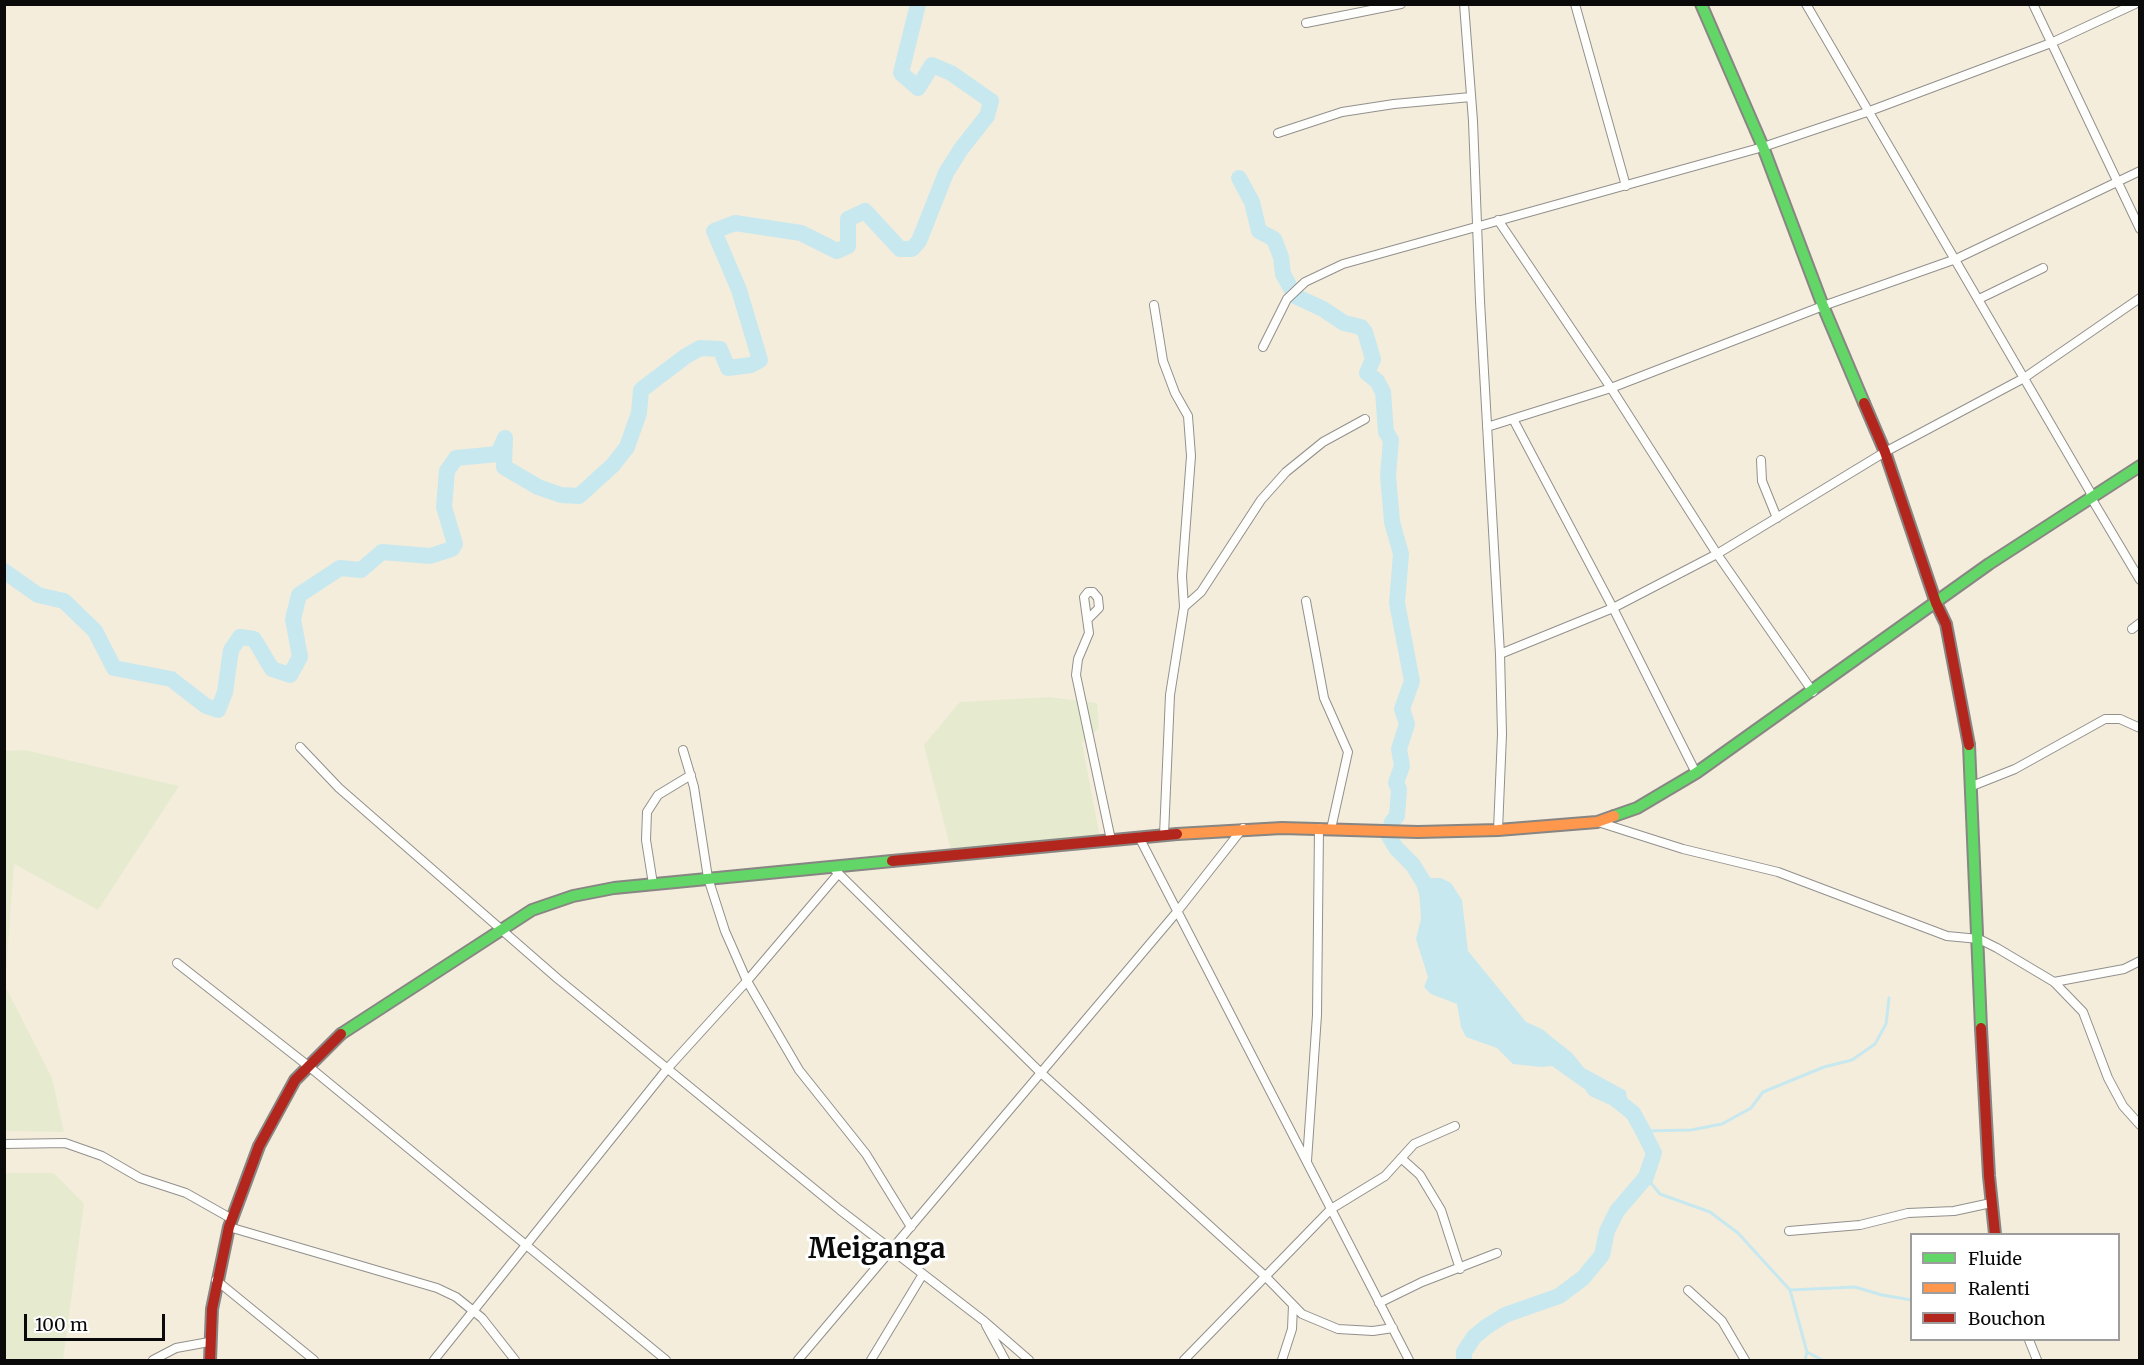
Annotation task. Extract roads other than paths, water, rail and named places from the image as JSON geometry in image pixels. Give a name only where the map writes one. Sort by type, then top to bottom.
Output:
[{"type":"street","points":[[1306,23],[1401,4]]},
{"type":"street","points":[[1464,4],[1472,97],[1500,654],[1502,734],[1498,830]]},
{"type":"street","points":[[1575,4],[1626,186]]},
{"type":"street","points":[[1701,4],[1763,147],[1823,306],[1885,452],[1936,603],[1946,624],[1958,679],[1972,786],[1982,1045],[1991,1203],[1995,1233]]},
{"type":"street","points":[[1806,4],[1867,112],[1956,259],[2139,580]]},
{"type":"street","points":[[2033,4],[2139,230]]},
{"type":"street","points":[[1263,347],[1283,305],[1305,282],[1343,264],[1763,147],[1867,112],[2051,43],[2135,4]]},
{"type":"street","points":[[1278,133],[1359,109],[1472,97]]},
{"type":"street","points":[[1487,427],[1611,388],[1823,306],[1956,259],[2117,184],[2139,171]]},
{"type":"street","points":[[1498,220],[1611,388],[1717,554],[1813,692]]},
{"type":"street","points":[[1979,299],[2043,268]]},
{"type":"street","points":[[1500,654],[1612,608],[1717,554],[1885,452],[2024,378],[2139,298]]},
{"type":"street","points":[[1154,305],[1163,361],[1190,426],[1191,456],[1182,576],[1184,607],[1172,676],[1164,835]]},
{"type":"street","points":[[1184,607],[1201,592],[1261,500],[1286,472],[1323,442],[1365,419]]},
{"type":"street","points":[[1512,419],[1696,773]]},
{"type":"street","points":[[1761,460],[1762,482],[1777,518]]},
{"type":"street","points":[[210,1360],[209,1342],[216,1280],[231,1223],[259,1146],[279,1106],[307,1065],[348,1029],[500,928],[551,902],[595,891],[708,878],[835,870],[1243,828],[1498,830],[1597,822],[1637,808],[1696,773],[2091,495],[2139,466]]},
{"type":"street","points":[[1306,601],[1319,681],[1330,713],[1348,752],[1331,829]]},
{"type":"street","points":[[1088,619],[1089,633],[1078,659],[1076,675],[1111,840]]},
{"type":"street","points":[[2132,629],[2139,623]]},
{"type":"street","points":[[1972,786],[2015,769],[2105,719],[2120,719],[2139,728]]},
{"type":"street","points":[[300,747],[339,788],[667,1069],[984,1321],[1029,1360]]},
{"type":"street","points":[[683,750],[691,775],[708,878],[725,932],[747,981],[799,1070],[866,1154],[911,1227]]},
{"type":"street","points":[[653,884],[646,840],[647,812],[658,795],[691,775]]},
{"type":"street","points":[[1597,822],[1683,849],[1797,878],[1947,936],[1979,939],[2054,982],[2083,1012],[2108,1078],[2123,1106],[2139,1125]]},
{"type":"street","points":[[798,1360],[1176,913],[1243,828]]},
{"type":"street","points":[[1307,1162],[1317,1015],[1319,828]]},
{"type":"street","points":[[1139,837],[1176,913],[1408,1360]]},
{"type":"street","points":[[435,1360],[473,1309],[667,1069],[747,981],[835,870]]},
{"type":"street","points":[[835,870],[1040,1072],[1265,1276],[1302,1314],[1338,1329],[1373,1331],[1393,1328]]},
{"type":"street","points":[[2054,982],[2124,969],[2139,961]]},
{"type":"street","points":[[177,963],[307,1065],[666,1360]]},
{"type":"street","points":[[1184,1360],[1331,1209],[1385,1176],[1423,1139],[1455,1126]]},
{"type":"street","points":[[4,1144],[64,1143],[74,1146],[102,1156],[140,1178],[186,1193],[231,1223],[437,1288],[473,1309],[515,1360]]},
{"type":"street","points":[[1401,1158],[1420,1175],[1441,1210],[1460,1269]]},
{"type":"street","points":[[1789,1231],[1860,1225],[1908,1213],[1954,1211],[1991,1203]]},
{"type":"street","points":[[1379,1303],[1422,1282],[1460,1269],[1497,1252]]},
{"type":"street","points":[[871,1360],[923,1274]]},
{"type":"street","points":[[216,1280],[314,1360]]},
{"type":"street","points":[[1688,1290],[1722,1321],[1745,1360]]},
{"type":"street","points":[[1282,1360],[1292,1329],[1293,1305]]},
{"type":"street","points":[[984,1321],[1005,1360]]},
{"type":"street","points":[[2030,1341],[2037,1360]]},
{"type":"street","points":[[153,1360],[176,1348],[209,1342]]},
{"type":"water","points":[[1430,878],[1441,878],[1451,883],[1462,900],[1468,951],[1526,1022],[1542,1029],[1572,1053],[1584,1068],[1626,1091],[1627,1098],[1624,1102],[1590,1093],[1552,1066],[1513,1064],[1497,1048],[1466,1037],[1461,1027],[1457,1004],[1431,994],[1424,987],[1428,977],[1416,939],[1421,919],[1419,889]]},
{"type":"waterway","points":[[4,571],[38,595],[64,601],[95,631],[114,668],[171,679],[206,706],[218,710],[225,692],[231,650],[240,637],[254,639],[272,669],[290,675],[300,657],[293,619],[299,595],[340,568],[361,570],[382,552],[430,556],[452,549],[455,544],[444,507],[447,471],[456,458],[498,454],[505,438],[504,467],[538,487],[561,495],[579,496],[613,465],[627,447],[639,413],[641,390],[686,356],[700,348],[720,349],[728,368],[751,365],[760,360],[739,290],[714,231],[735,223],[801,233],[837,251],[848,246],[848,219],[865,211],[900,249],[912,249],[919,241],[946,173],[961,149],[987,116],[991,101],[951,73],[932,65],[918,88],[901,73],[918,4]]},
{"type":"waterway","points":[[1239,178],[1252,202],[1259,231],[1274,239],[1281,257],[1283,274],[1295,296],[1323,309],[1344,323],[1361,327],[1365,332],[1373,359],[1367,373],[1377,381],[1383,392],[1386,432],[1391,440],[1388,475],[1392,522],[1401,554],[1397,603],[1412,681],[1402,709],[1407,724],[1399,749],[1402,766],[1396,783],[1399,789],[1397,816],[1392,822],[1389,836],[1396,848],[1413,865],[1424,883],[1430,903]]},
{"type":"waterway","points":[[1643,1131],[1691,1130],[1722,1124],[1751,1108],[1763,1092],[1824,1067],[1852,1060],[1875,1044],[1886,1024],[1889,998]]},
{"type":"waterway","points":[[1464,1360],[1464,1352],[1474,1337],[1486,1327],[1505,1315],[1559,1296],[1583,1278],[1602,1255],[1607,1231],[1617,1211],[1646,1177],[1654,1153],[1633,1113],[1614,1098],[1594,1089]]},
{"type":"waterway","points":[[1646,1177],[1660,1194],[1710,1212],[1738,1233],[1790,1290],[1855,1287],[1910,1300]]},
{"type":"waterway","points":[[1790,1290],[1807,1352],[1822,1360]]},
{"type":"waterway","points":[[1805,1360],[1807,1352]]},
{"type":"district","name":"Meiganga","points":[[877,1250]]}]
